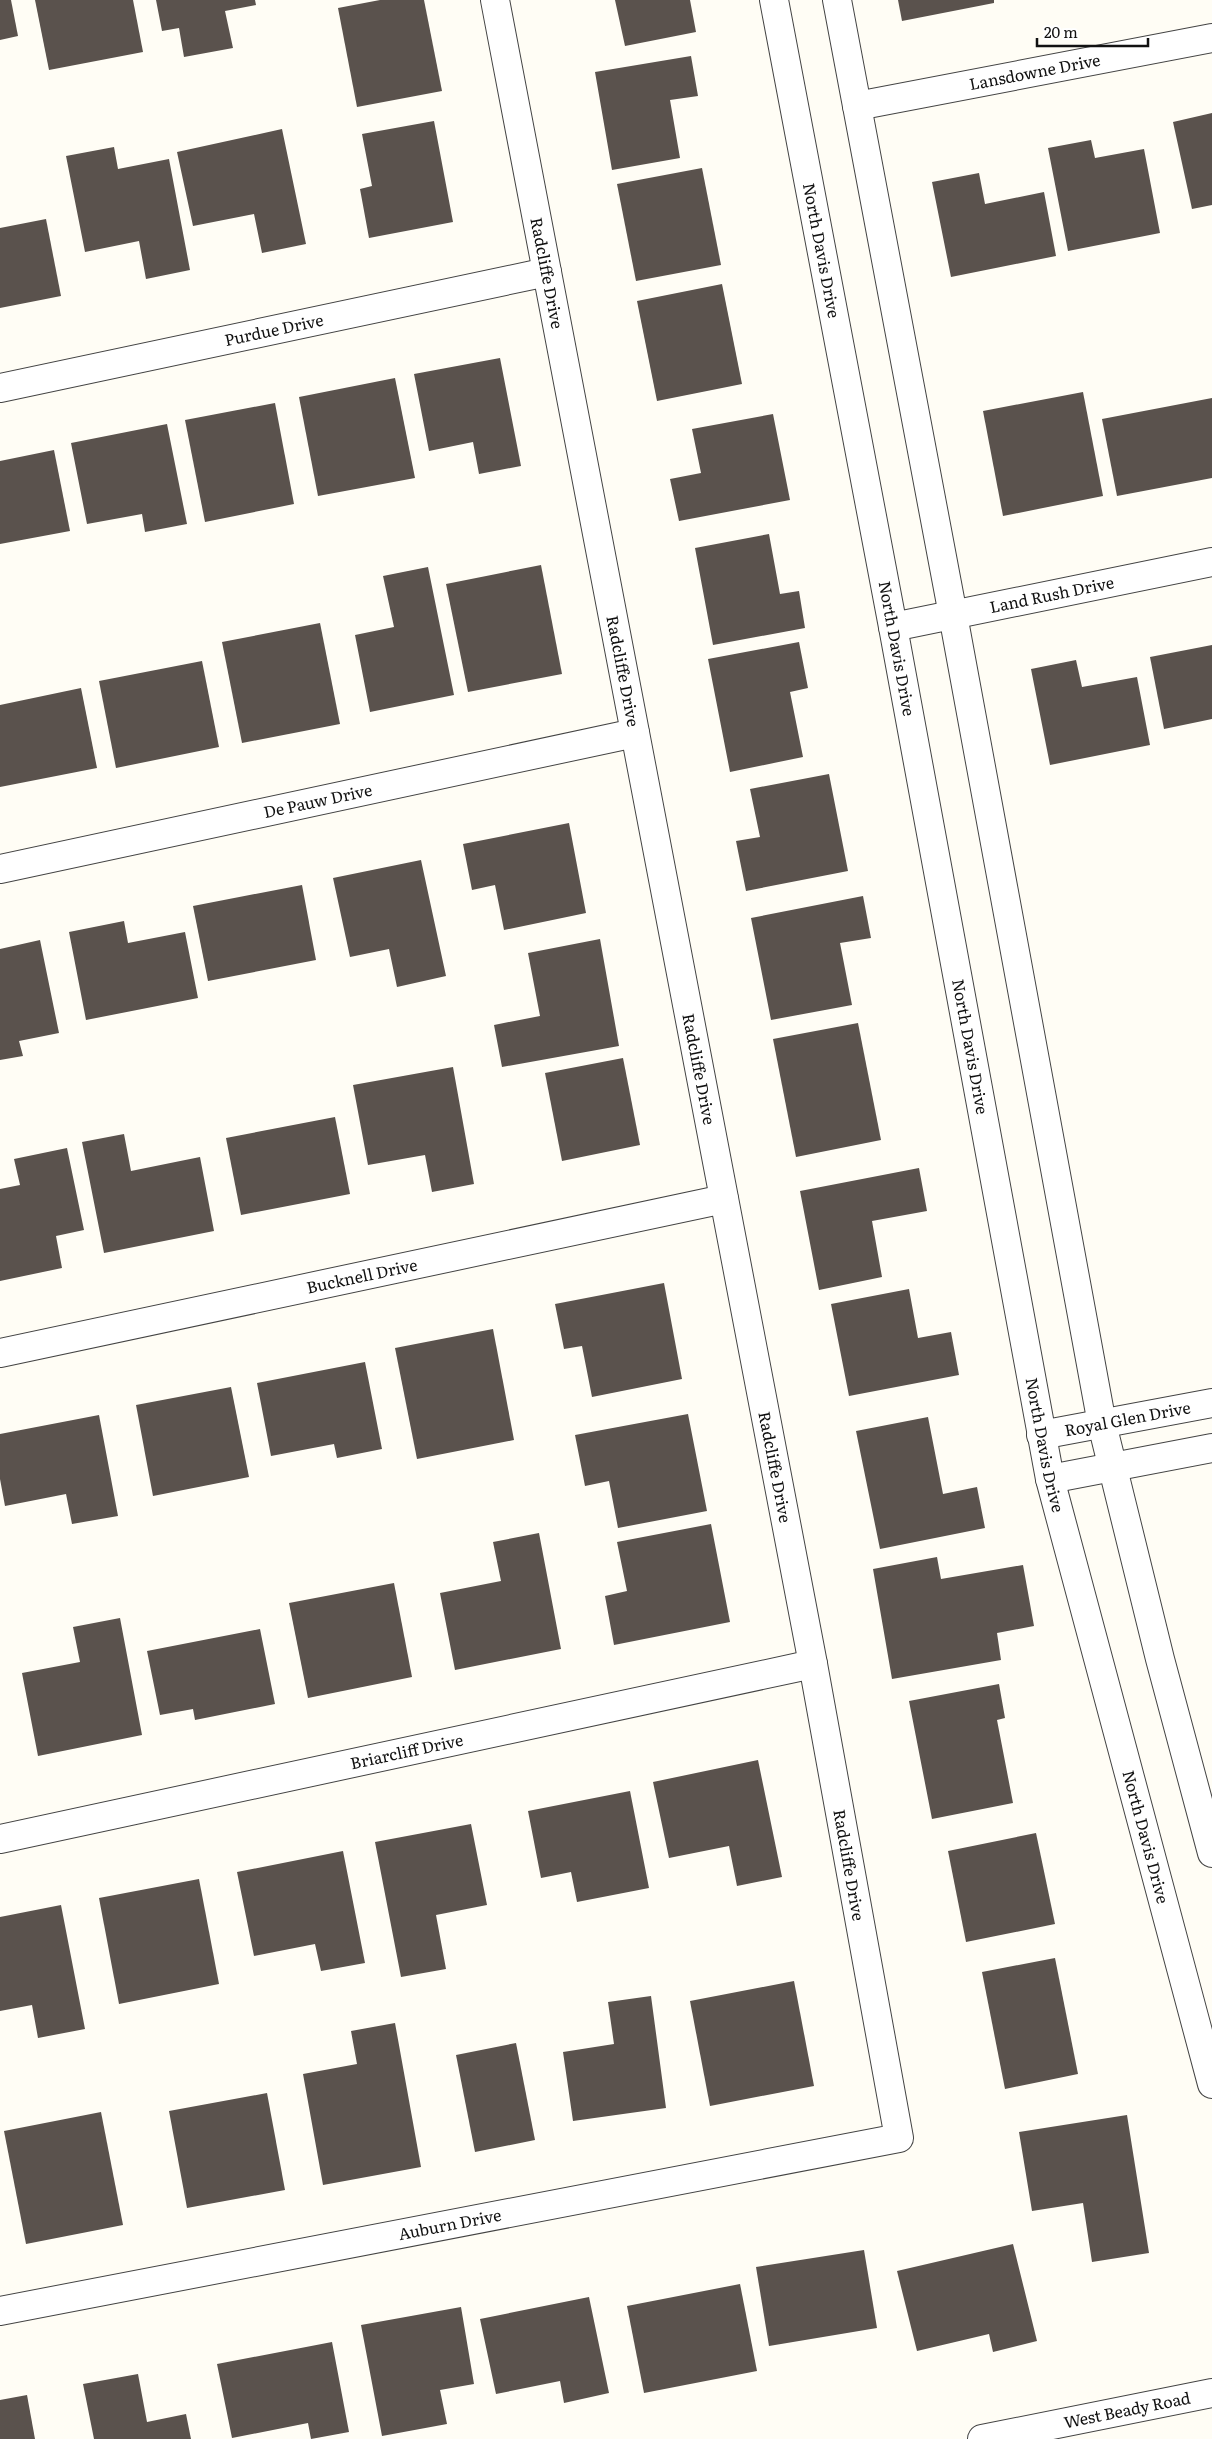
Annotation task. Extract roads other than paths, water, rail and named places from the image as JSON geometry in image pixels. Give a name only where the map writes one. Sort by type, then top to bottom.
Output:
[{"type":"street","name":"Radcliffe Drive","points":[[495,0],[813,1664],[899,2138]]},
{"type":"street","name":"North Davis Drive","points":[[774,0],[893,626],[1050,1479],[1212,2084]]},
{"type":"street","points":[[837,0],[953,615],[1102,1424],[1212,1853]]},
{"type":"street","name":"Lansdowne Drive","points":[[857,106],[1212,38]]},
{"type":"street","name":"Purdue Drive","points":[[0,388],[547,272]]},
{"type":"street","name":"Land Rush Drive","points":[[893,626],[1212,562]]},
{"type":"street","name":"De Pauw Drive","points":[[0,869],[635,733]]},
{"type":"street","name":"Bucknell Drive","points":[[0,1353],[724,1199]]},
{"type":"street","name":"Royal Glen Drive","points":[[1041,1435],[1212,1403]]},
{"type":"street","points":[[1050,1479],[1212,1448]]},
{"type":"street","name":"Briarcliff Drive","points":[[0,1839],[813,1664]]},
{"type":"street","name":"Auburn Drive","points":[[0,2311],[899,2138]]},
{"type":"street","name":"West Beady Road","points":[[982,2439],[1212,2393]]}]
